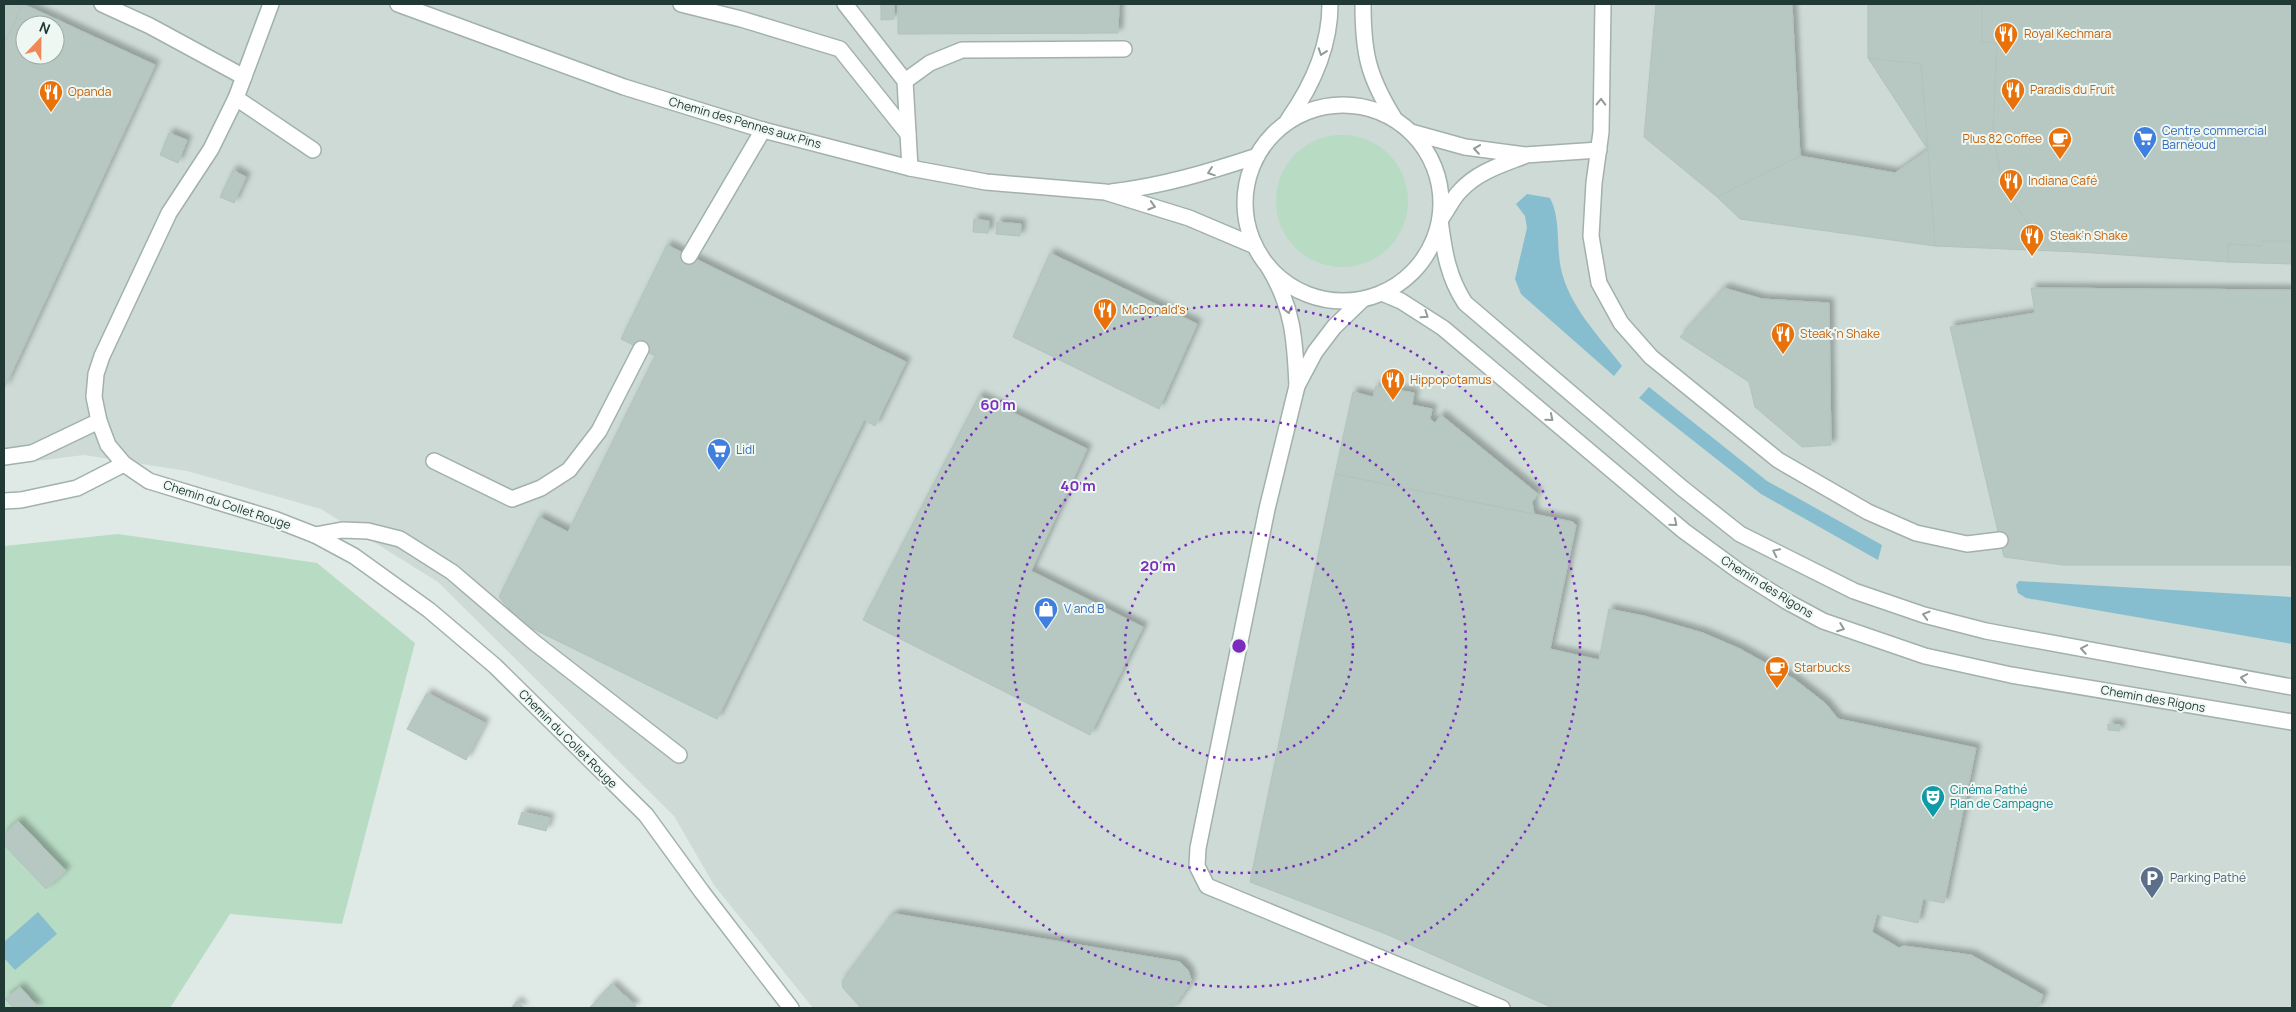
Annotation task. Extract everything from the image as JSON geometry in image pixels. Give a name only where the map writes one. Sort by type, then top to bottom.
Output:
[{"type":"street","points":[[102,4],[150,26],[244,77]]},
{"type":"street","name":"Chemin du Collet Rouge","points":[[271,4],[236,98],[211,149],[169,213],[102,356],[96,374],[94,397],[99,421],[108,446],[124,464],[149,480],[274,519],[314,535],[354,556],[436,616],[495,666],[646,815],[791,1008]]},
{"type":"street","name":"Chemin des Pennes aux Pins","points":[[398,4],[624,87],[762,130],[910,168],[986,182],[1105,192],[1145,188],[1203,174],[1257,156]]},
{"type":"street","points":[[681,4],[742,19],[840,49],[908,134]]},
{"type":"street","points":[[845,4],[906,81],[910,168]]},
{"type":"street","points":[[1297,386],[1295,338],[1287,303],[1279,284],[1255,246],[1246,217],[1246,186],[1257,156],[1270,137],[1287,122],[1303,99],[1324,47],[1328,31],[1330,4]]},
{"type":"street","points":[[1362,4],[1364,49],[1370,75],[1394,118]]},
{"type":"street","points":[[1603,4],[1599,150],[1594,183],[1591,236],[1599,283],[1621,323],[1652,357],[1778,460],[1868,512],[1916,533],[1966,544],[2000,540]]},
{"type":"street","points":[[906,81],[930,63],[962,50],[1124,49]]},
{"type":"street","points":[[236,98],[313,150]]},
{"type":"street","points":[[1287,122],[1307,112],[1340,105],[1373,110],[1394,118],[1412,132],[1426,150],[1436,169],[1441,190],[1440,220],[1444,250],[1450,277],[1465,303],[1682,488],[1740,534],[1854,591],[1924,615],[1986,631],[2292,687]]},
{"type":"street","points":[[689,256],[762,130]]},
{"type":"street","points":[[1412,132],[1465,147],[1525,155],[1599,150]]},
{"type":"street","points":[[1268,266],[1284,281],[1304,293],[1322,298],[1341,301],[1362,300],[1382,293],[1410,276],[1415,270],[1430,250],[1440,220],[1459,192],[1488,170],[1525,155]]},
{"type":"street","name":"Chemin des Pennes aux Pins","points":[[1105,192],[1189,218],[1255,246]]},
{"type":"street","name":"Chemin des Rigons","points":[[1382,293],[1401,300],[1443,328],[1684,531],[1740,572],[1786,601],[1823,621],[1925,656],[2011,675],[2292,722]]},
{"type":"street","points":[[1362,300],[1334,327],[1315,352],[1297,386],[1267,509],[1200,838],[1197,866],[1207,886],[1398,963],[1502,1008]]},
{"type":"street","points":[[434,460],[512,498],[541,488],[569,470],[599,431],[640,349]]},
{"type":"street","points":[[4,456],[32,453],[99,421]]},
{"type":"street","points":[[4,501],[21,500],[77,488],[124,464]]},
{"type":"street","points":[[314,535],[342,530],[368,530],[400,540],[452,572],[534,643],[679,755]]},
{"type":"shaded area","points":[[4,4],[2292,4],[2292,1008],[813,1008],[714,885],[674,816],[438,582],[321,509],[187,471],[84,455],[4,465]]},
{"type":"green space","points":[[1342,135],[1355,136],[1367,140],[1389,154],[1403,176],[1407,188],[1407,214],[1403,226],[1389,248],[1367,262],[1355,266],[1342,267],[1329,266],[1317,262],[1295,248],[1281,226],[1277,214],[1276,201],[1277,188],[1281,176],[1295,154],[1317,140],[1329,136]]},
{"type":"green space","points":[[118,534],[317,563],[415,643],[342,924],[230,914],[170,1008],[4,1008],[4,546]]},
{"type":"water","points":[[1527,194],[1550,198],[1556,215],[1561,269],[1565,283],[1586,320],[1622,366],[1614,376],[1521,294],[1515,279],[1527,228],[1525,216],[1516,204]]},
{"type":"water","points":[[1649,387],[1767,481],[1882,545],[1878,560],[1761,494],[1639,398]]},
{"type":"water","points":[[2019,581],[2292,597],[2292,644],[2026,598],[2018,593],[2016,585]]},
{"type":"water","points":[[38,912],[57,934],[15,970],[4,958],[4,942]]},
{"type":"building","points":[[4,4],[23,4],[18,15],[15,15],[15,21],[4,45]]},
{"type":"building","points":[[23,4],[47,15],[18,15]]},
{"type":"building","points":[[881,4],[894,4],[894,19],[881,20]]},
{"type":"building","points":[[898,4],[1119,4],[1118,33],[898,34]]},
{"type":"building","points":[[1656,4],[1792,4],[1800,156],[1717,197],[1644,137]]},
{"type":"building","points":[[1868,4],[1982,4],[1982,42],[1997,43],[1993,132],[2003,187],[2027,222],[2079,252],[1935,246],[1921,64],[1868,58]]},
{"type":"building","name":"Centre commercial Barnéoud","points":[[1982,4],[2292,4],[2292,241],[2263,241],[2261,246],[2228,244],[2228,262],[2079,252],[2027,222],[2003,187],[1993,132],[1997,43],[1982,42]]},
{"type":"building","points":[[15,21],[15,65],[65,65],[65,23],[155,65],[4,389],[4,45]]},
{"type":"building","points":[[1868,58],[1921,64],[1928,150]]},
{"type":"building","points":[[169,133],[187,140],[178,163],[160,155]]},
{"type":"building","points":[[1928,150],[1935,246],[1740,219],[1717,197],[1800,156],[1895,173]]},
{"type":"building","points":[[233,170],[246,177],[234,203],[220,197]]},
{"type":"building","points":[[974,219],[989,221],[988,233],[973,232]]},
{"type":"building","points":[[997,222],[1021,224],[1020,236],[996,234]]},
{"type":"building","points":[[2263,241],[2292,241],[2292,264],[2228,262],[2228,244],[2261,246]]},
{"type":"building","name":"Lidl","points":[[667,245],[906,362],[875,426],[864,420],[717,719],[521,623],[499,597],[539,517],[568,532],[655,356],[621,339]]},
{"type":"building","points":[[1050,253],[1197,324],[1159,409],[1013,337]]},
{"type":"building","points":[[1724,288],[1762,299],[1829,303],[1831,445],[1802,447],[1755,407],[1749,382],[1680,337]]},
{"type":"building","points":[[2031,288],[2292,290],[2292,565],[2063,565],[2004,557],[1950,327],[2035,313]]},
{"type":"building","points":[[1376,386],[1414,393],[1412,405],[1432,409],[1430,419],[1435,423],[1441,415],[1538,494],[1532,502],[1534,514],[1335,474],[1353,392],[1373,397]]},
{"type":"building","points":[[979,396],[1087,449],[1031,571],[1143,627],[1090,735],[863,620]]},
{"type":"building","points":[[1335,474],[1573,522],[1576,525],[1550,649],[1599,660],[1609,609],[1644,616],[1703,633],[1740,649],[1794,679],[1826,704],[1838,719],[1976,748],[1944,903],[1923,899],[1918,923],[1877,914],[1872,932],[1899,948],[1904,946],[1971,955],[2043,995],[2038,1008],[1553,1008],[1386,934],[1250,882]]},
{"type":"building","points":[[427,693],[485,723],[466,760],[407,729]]},
{"type":"building","points":[[2108,724],[2120,725],[2120,731],[2108,730]]},
{"type":"building","points":[[522,812],[550,818],[546,831],[518,824]]},
{"type":"building","points":[[18,821],[66,871],[46,889],[4,845],[4,834]]},
{"type":"building","points":[[896,914],[1180,962],[1188,970],[1191,979],[1190,984],[1173,1008],[861,1008],[843,988],[842,981],[890,917]]},
{"type":"building","points":[[612,984],[636,1006],[633,1008],[589,1008]]},
{"type":"building","points":[[20,987],[39,1008],[14,1008],[5,999]]},
{"type":"building","points":[[517,1001],[524,1008],[511,1008]]},
{"type":"place","name":"Royal Kechmara","points":[[2006,55]]},
{"type":"place","name":"Paradis du Fruit","points":[[2013,111]]},
{"type":"place","name":"Opanda","points":[[51,113]]},
{"type":"place","name":"Centre commercial Barnéoud","points":[[2145,159]]},
{"type":"place","name":"Plus 82 Coffee","points":[[2060,160]]},
{"type":"place","name":"Indiana Café","points":[[2011,202]]},
{"type":"place","name":"Steak‘n Shake","points":[[2032,257]]},
{"type":"place","name":"McDonald's","points":[[1105,331]]},
{"type":"place","name":"Steak 'n Shake","points":[[1783,355]]},
{"type":"place","name":"Hippopotamus","points":[[1393,401]]},
{"type":"place","name":"Lidl","points":[[719,471]]},
{"type":"place","name":"V and B","points":[[1046,630]]},
{"type":"place","name":"Starbucks","points":[[1777,689]]},
{"type":"place","name":"Cinéma Pathé Plan de Campagne","points":[[1933,818]]},
{"type":"place","name":"Parking Pathé","points":[[2152,899]]}]
